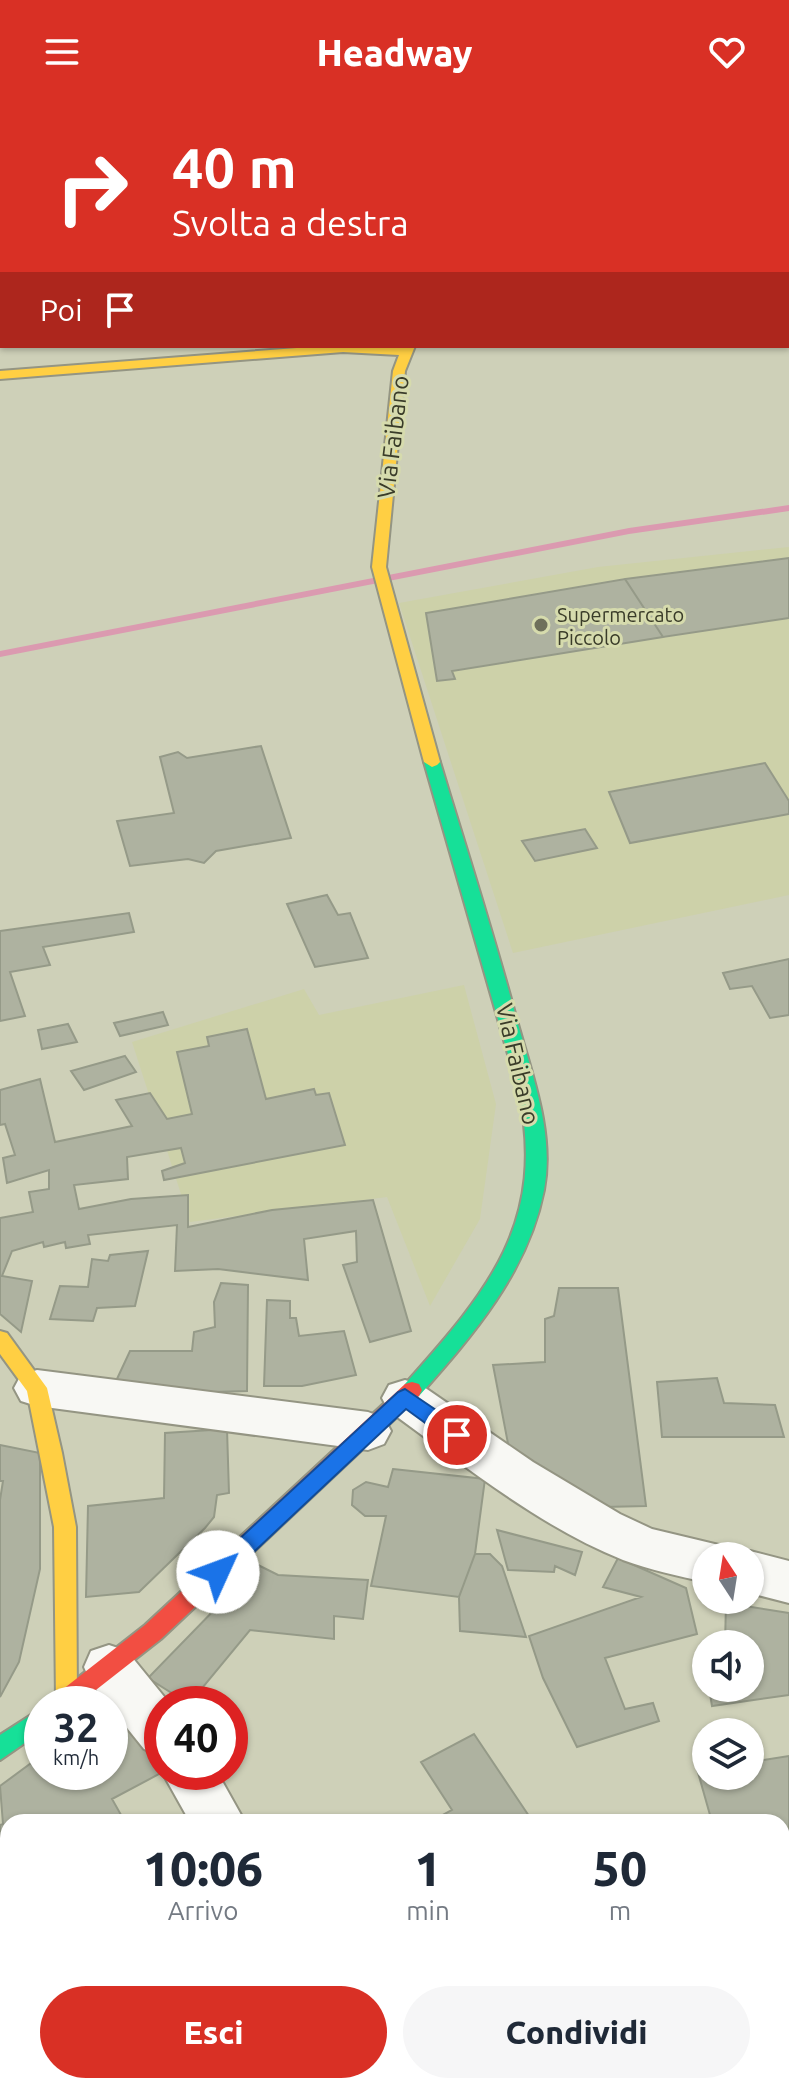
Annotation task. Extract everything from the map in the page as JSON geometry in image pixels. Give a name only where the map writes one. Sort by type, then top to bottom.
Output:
[{"type":"street","points":[[0,375],[343,348],[407,349]]},
{"type":"street","name":"Via Faibano","points":[[85,1686],[153,1632],[405,1398],[483,1310],[519,1242],[535,1188],[535,1121],[486,935],[419,722],[379,567],[399,371],[407,349]]},
{"type":"street","points":[[0,1339],[37,1388],[65,1527],[64,1686]]},
{"type":"street","points":[[37,1388],[368,1431]]},
{"type":"street","points":[[405,1398],[519,1480],[568,1508],[637,1545],[692,1558]]},
{"type":"street","points":[[764,1576],[789,1582]]},
{"type":"street","points":[[109,1667],[144,1711]]},
{"type":"street","points":[[0,1749],[24,1731]]},
{"type":"street","points":[[199,1790],[214,1814]]},
{"type":"shaded area","points":[[789,547],[789,895],[513,953],[399,603],[598,567]]},
{"type":"shaded area","points":[[464,985],[496,1104],[480,1219],[430,1306],[387,1197],[190,1222],[132,1042],[304,989],[319,1015]]},
{"type":"building","points":[[789,558],[789,618],[663,637],[625,579]]},
{"type":"building","name":"Supermercato Piccolo","points":[[625,579],[663,637],[452,671],[455,679],[437,681],[426,613]]},
{"type":"building","points":[[261,746],[291,838],[216,851],[204,863],[188,859],[130,866],[117,821],[174,813],[160,757],[178,752],[187,758]]},
{"type":"building","points":[[765,763],[789,801],[789,814],[630,843],[609,792]]},
{"type":"building","points":[[585,829],[597,848],[535,861],[522,841]]},
{"type":"building","points":[[327,895],[338,915],[350,913],[368,958],[315,967],[287,904]]},
{"type":"building","points":[[129,913],[134,932],[43,947],[50,965],[10,972],[25,1016],[0,1021],[0,931]]},
{"type":"building","points":[[789,959],[789,1015],[770,1018],[752,986],[730,989],[723,973]]},
{"type":"building","points":[[163,1012],[168,1025],[120,1036],[114,1023]]},
{"type":"building","points":[[68,1024],[77,1042],[42,1049],[38,1030]]},
{"type":"building","points":[[247,1029],[266,1099],[314,1089],[316,1095],[329,1093],[345,1145],[164,1180],[162,1171],[185,1163],[181,1148],[127,1157],[128,1179],[74,1185],[79,1209],[131,1199],[188,1195],[188,1227],[272,1210],[373,1200],[411,1331],[370,1342],[343,1265],[357,1262],[356,1231],[304,1239],[308,1280],[218,1269],[175,1271],[177,1225],[88,1235],[90,1244],[66,1248],[65,1242],[44,1247],[43,1242],[12,1251],[2,1276],[32,1281],[21,1332],[0,1314],[0,1218],[33,1212],[29,1192],[49,1189],[49,1170],[7,1183],[3,1158],[15,1155],[5,1124],[0,1125],[0,1090],[40,1079],[55,1142],[132,1126],[116,1100],[150,1093],[167,1119],[192,1114],[177,1052],[209,1046],[207,1037]]},
{"type":"building","points":[[125,1056],[136,1072],[84,1090],[71,1071]]},
{"type":"building","points":[[148,1251],[135,1306],[97,1308],[93,1321],[50,1319],[60,1286],[88,1287],[92,1259],[108,1261],[110,1255]]},
{"type":"building","points":[[221,1283],[248,1285],[247,1391],[146,1394],[116,1381],[130,1351],[192,1351],[194,1332],[215,1327],[214,1302]]},
{"type":"building","points":[[559,1288],[618,1288],[646,1506],[603,1507],[510,1454],[493,1365],[545,1362],[545,1319],[554,1316]]},
{"type":"building","points":[[267,1300],[290,1301],[290,1318],[296,1318],[299,1336],[344,1331],[356,1375],[302,1386],[264,1386]]},
{"type":"building","points":[[717,1378],[724,1403],[775,1405],[784,1437],[662,1437],[657,1382]]},
{"type":"building","points":[[227,1429],[229,1493],[217,1495],[214,1517],[205,1528],[139,1592],[86,1597],[88,1506],[164,1498],[165,1433]]},
{"type":"building","points":[[0,1445],[40,1453],[40,1569],[19,1662],[0,1697],[0,1500],[3,1481],[0,1481]]},
{"type":"building","points":[[393,1469],[485,1479],[475,1554],[459,1597],[371,1586],[386,1516],[365,1516],[352,1505],[353,1490],[366,1482],[388,1487]]},
{"type":"building","points":[[497,1530],[582,1552],[575,1575],[555,1566],[554,1572],[508,1570]]},
{"type":"building","points":[[475,1554],[490,1554],[502,1566],[526,1637],[460,1631],[459,1597]]},
{"type":"building","points":[[618,1558],[686,1588],[696,1630],[692,1630],[692,1635],[605,1658],[625,1709],[653,1703],[659,1721],[577,1747],[543,1678],[529,1636],[641,1597],[603,1587]]},
{"type":"building","points":[[258,1565],[278,1575],[368,1580],[363,1619],[334,1616],[334,1639],[250,1630],[204,1686],[161,1686],[148,1678]]},
{"type":"building","points":[[764,1609],[789,1613],[789,1695],[764,1699],[764,1630],[725,1630],[726,1614],[764,1614]]},
{"type":"building","points":[[711,1702],[740,1702],[712,1706]]},
{"type":"building","points":[[128,1727],[144,1748],[144,1782],[112,1799],[120,1814],[2,1814],[0,1786],[24,1768],[24,1790],[128,1790]]},
{"type":"building","points":[[474,1734],[528,1814],[445,1814],[452,1810],[421,1762]]},
{"type":"building","points":[[789,1756],[789,1814],[710,1814],[703,1790],[764,1790],[764,1760]]},
{"type":"waterway","points":[[0,654],[629,531],[789,508]]},
{"type":"traffic: fast","points":[[412,1390],[470,1322],[502,1275],[526,1222],[537,1171],[535,1130],[527,1089],[432,762]]},
{"type":"traffic: fast","points":[[0,1749],[24,1731]]},
{"type":"traffic: slow","points":[[0,375],[343,348],[406,352]]},
{"type":"traffic: slow","points":[[408,348],[399,371],[379,567],[432,762]]},
{"type":"traffic: slow","points":[[0,1339],[37,1388],[52,1453],[65,1527],[67,1686]]},
{"type":"traffic: jam","points":[[84,1686],[153,1632],[412,1390]]},
{"type":"place","name":"Supermercato Piccolo","points":[[541,625]]},
{"type":"route","points":[[218,1572],[405,1398],[457,1435]]}]
